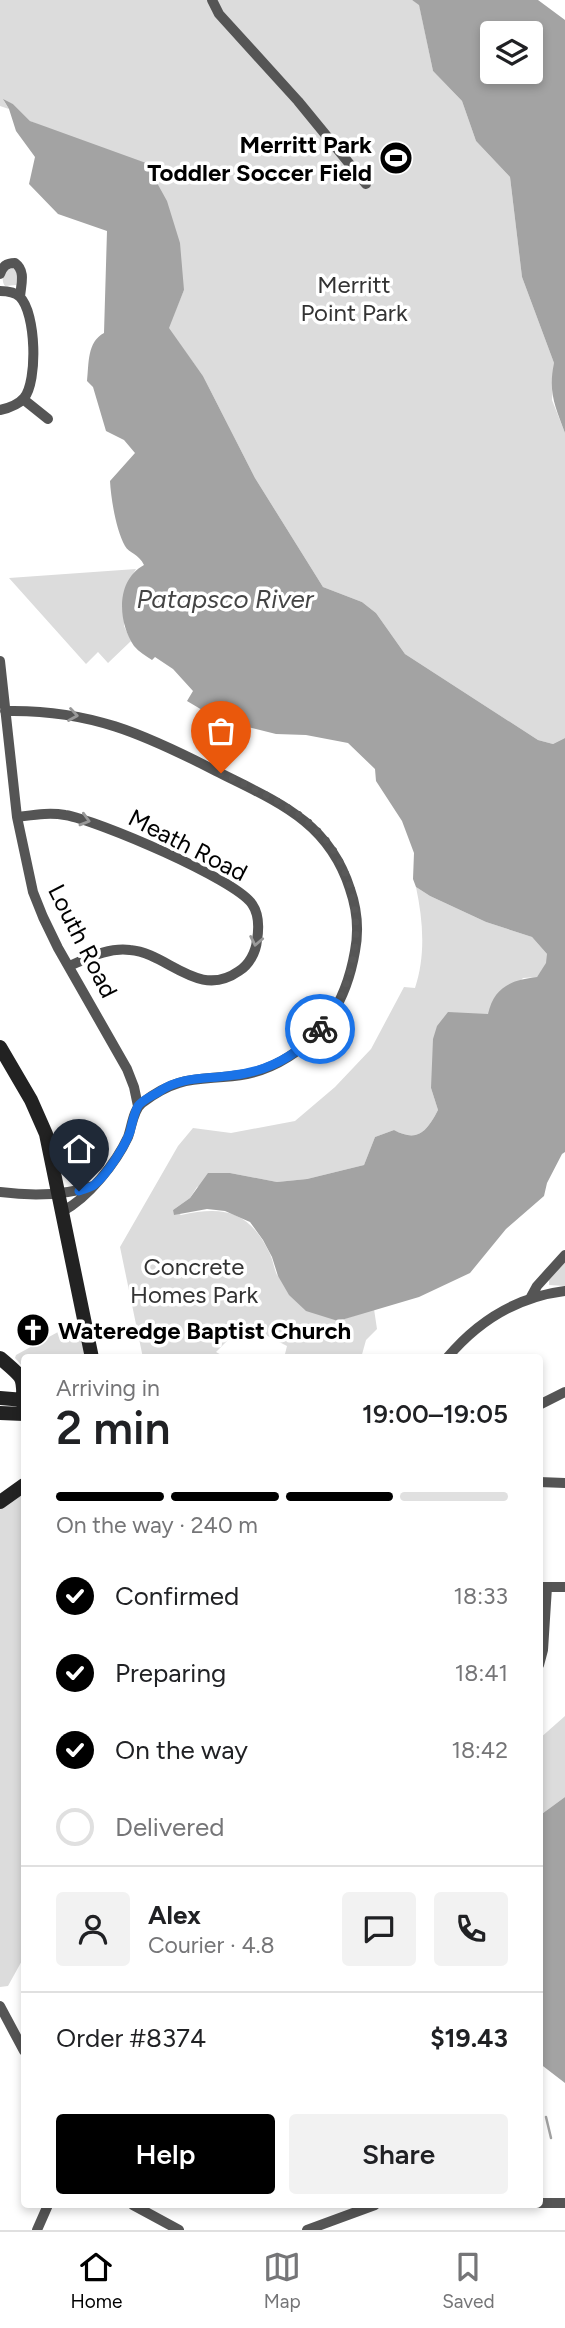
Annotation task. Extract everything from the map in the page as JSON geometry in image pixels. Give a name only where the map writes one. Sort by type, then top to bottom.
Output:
[{"type":"main road","points":[[0,1047],[46,1134],[91,1354]]},
{"type":"main road","points":[[0,1358],[21,1376]]},
{"type":"main road","points":[[0,1398],[21,1406]]},
{"type":"main road","points":[[0,1413],[21,1408]]},
{"type":"main road","points":[[0,1502],[21,1487]]},
{"type":"street","points":[[212,0],[219,14],[298,101],[366,184]]},
{"type":"street","points":[[0,274],[3,266],[15,262],[22,271],[20,297],[29,318],[33,346],[30,388],[23,399],[0,410]]},
{"type":"street","points":[[0,290],[20,297]]},
{"type":"street","points":[[23,399],[48,419]]},
{"type":"street","name":"Louth Road","points":[[0,661],[17,817],[33,892],[69,966],[127,1069],[138,1106]]},
{"type":"street","points":[[5,711],[48,711],[107,722],[180,752],[283,804],[319,832],[336,856],[348,882],[357,919],[357,941],[348,983],[332,1014],[309,1042],[263,1069],[177,1082],[163,1088],[138,1106],[129,1135],[119,1154],[78,1203],[63,1211]]},
{"type":"street","name":"Meath Road","points":[[17,817],[64,814],[116,830],[223,882],[245,897],[256,912],[258,933],[253,954],[240,971],[221,979],[200,979],[186,975],[144,952],[132,950],[102,953],[69,966]]},
{"type":"street","points":[[0,1192],[36,1195],[79,1191],[93,1186]]},
{"type":"street","points":[[531,1297],[537,1286],[565,1255]]},
{"type":"street","points":[[451,1354],[473,1330],[494,1315],[531,1297],[565,1290]]},
{"type":"street","points":[[543,1403],[565,1392]]},
{"type":"street","points":[[543,1482],[565,1483]]},
{"type":"street","points":[[543,1650],[543,1587],[565,1587]]},
{"type":"street","points":[[0,2006],[21,2045]]},
{"type":"street","points":[[543,2203],[565,2203]]},
{"type":"street","points":[[37,2230],[47,2208]]},
{"type":"street","points":[[138,2208],[178,2230]]},
{"type":"street","points":[[307,2230],[367,2208]]},
{"type":"green space","name":"Merritt Point Park","points":[[0,0],[412,0],[419,4],[433,71],[462,101],[476,141],[510,177],[522,277],[554,363],[552,400],[565,433],[565,738],[553,744],[538,740],[405,654],[376,613],[362,602],[323,587],[255,478],[203,376],[168,328],[184,290],[51,130],[30,121],[13,104],[4,101],[9,109],[0,106]]},
{"type":"green space","points":[[10,266],[18,271],[16,285],[5,286],[3,275]]},
{"type":"green space","points":[[136,569],[126,586],[124,626],[131,641],[108,663],[98,652],[86,664],[9,578]]},
{"type":"green space","name":"Concrete Homes Park","points":[[416,887],[486,922],[532,937],[547,954],[547,963],[537,977],[523,978],[488,1014],[470,1014],[431,1088],[438,1110],[426,1129],[416,1135],[402,1134],[394,1130],[375,1137],[364,1165],[307,1179],[277,1182],[230,1173],[197,1187],[190,1198],[173,1210],[181,1215],[224,1212],[245,1221],[262,1240],[277,1275],[338,1321],[374,1309],[377,1329],[366,1340],[362,1354],[285,1354],[287,1346],[244,1324],[216,1352],[220,1354],[142,1354],[120,1247],[178,1146],[193,1128],[231,1133],[295,1121],[335,1087],[371,1049],[404,987],[415,988],[421,963],[420,912]]},
{"type":"green space","points":[[565,1261],[565,1286],[549,1285],[549,1280]]},
{"type":"green space","points":[[78,1321],[85,1354],[21,1354],[21,1365],[15,1358],[16,1355]]},
{"type":"green space","points":[[21,1496],[21,1962],[8,1986],[0,1987],[0,1508]]},
{"type":"green space","points":[[565,1716],[565,1797],[543,1813],[543,1735]]},
{"type":"water","points":[[412,0],[538,0],[565,20],[565,433],[552,391],[554,363],[522,277],[510,177],[476,141],[462,101],[433,71],[419,5]]},
{"type":"water","name":"Patapsco River","points":[[3,99],[13,104],[30,121],[146,163],[167,201],[180,243],[184,290],[169,328],[203,376],[255,478],[323,587],[362,602],[376,613],[405,654],[538,740],[553,744],[565,738],[565,1152],[547,1183],[544,1196],[506,1229],[470,1273],[419,1297],[338,1321],[306,1311],[289,1295],[263,1240],[250,1222],[225,1211],[207,1209],[174,1215],[173,1210],[190,1198],[208,1173],[230,1173],[277,1182],[307,1179],[364,1165],[375,1137],[394,1130],[409,1135],[421,1133],[438,1110],[431,1088],[433,1039],[437,1026],[448,1012],[488,1014],[499,991],[519,980],[537,977],[546,963],[547,954],[532,937],[486,922],[416,887],[413,879],[414,853],[402,821],[376,781],[375,769],[348,743],[306,735],[276,734],[219,720],[187,701],[193,691],[173,669],[155,657],[152,660],[134,646],[122,614],[122,602],[128,581],[144,565],[127,548],[119,532],[110,481],[135,453],[124,440],[106,431],[93,387],[87,381],[92,347],[104,333],[107,231],[58,214],[29,184],[35,157],[16,131]]},
{"type":"water","points":[[565,1797],[565,2083],[543,2066],[543,1813]]},
{"type":"waterway","points":[[546,2117],[551,2138]]},
{"type":"way so far","points":[[221,773],[283,804],[306,821],[319,832],[342,866],[353,898],[357,941],[348,983],[341,1000],[320,1029]]},
{"type":"place","name":"Merritt Park Toddler Soccer Field","points":[[396,158]]},
{"type":"place","name":"Wateredge Baptist Church","points":[[33,1330]]},
{"type":"route","points":[[79,1191],[93,1186],[119,1154],[129,1135],[138,1106],[163,1088],[191,1079],[228,1076],[263,1069],[293,1054],[320,1029]]}]
